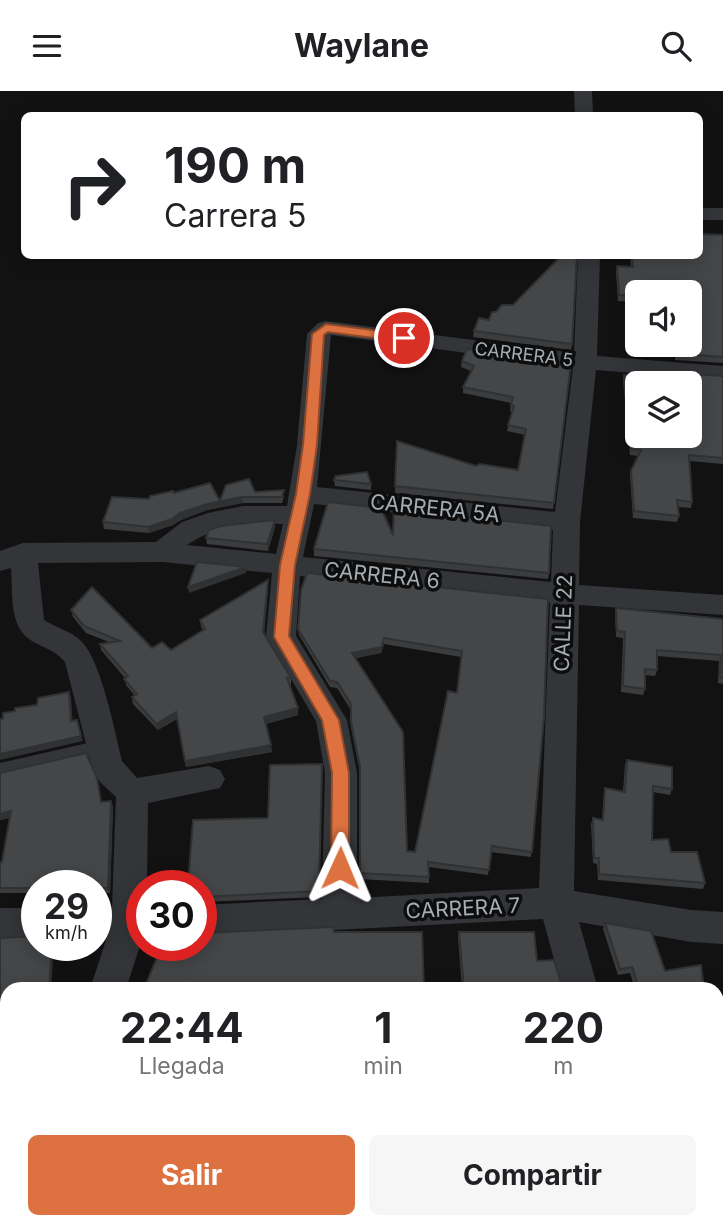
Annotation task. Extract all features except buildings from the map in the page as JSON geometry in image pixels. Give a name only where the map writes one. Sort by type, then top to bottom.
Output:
[{"type":"street","points":[[583,91],[584,112]]},
{"type":"street","points":[[703,214],[723,214]]},
{"type":"street","name":"CALLE 22","points":[[578,982],[556,903],[567,522],[585,362],[589,259]]},
{"type":"street","name":"CARRERA 5","points":[[301,505],[310,445],[318,334],[326,328],[585,362],[723,373]]},
{"type":"street","points":[[301,505],[287,565],[281,637],[331,720],[341,773],[339,916]]},
{"type":"street","name":"CARRERA 5A","points":[[163,552],[173,540],[200,524],[301,505],[567,522]]},
{"type":"street","name":"CARRERA 6","points":[[11,557],[163,552],[564,594],[723,605]]},
{"type":"street","points":[[11,557],[30,623],[43,635],[74,652],[88,684],[104,760],[111,773],[132,792]]},
{"type":"street","points":[[132,792],[209,779]]},
{"type":"street","points":[[109,982],[122,923],[132,792]]},
{"type":"street","name":"CARRERA 7","points":[[217,920],[556,903],[691,926],[723,928]]},
{"type":"street","points":[[0,924],[21,924]]},
{"type":"lane","points":[[0,770],[102,747]]},
{"type":"route","points":[[340,868],[341,773],[331,720],[281,637],[287,565],[303,494],[310,445],[318,334],[326,328],[404,338]]}]
